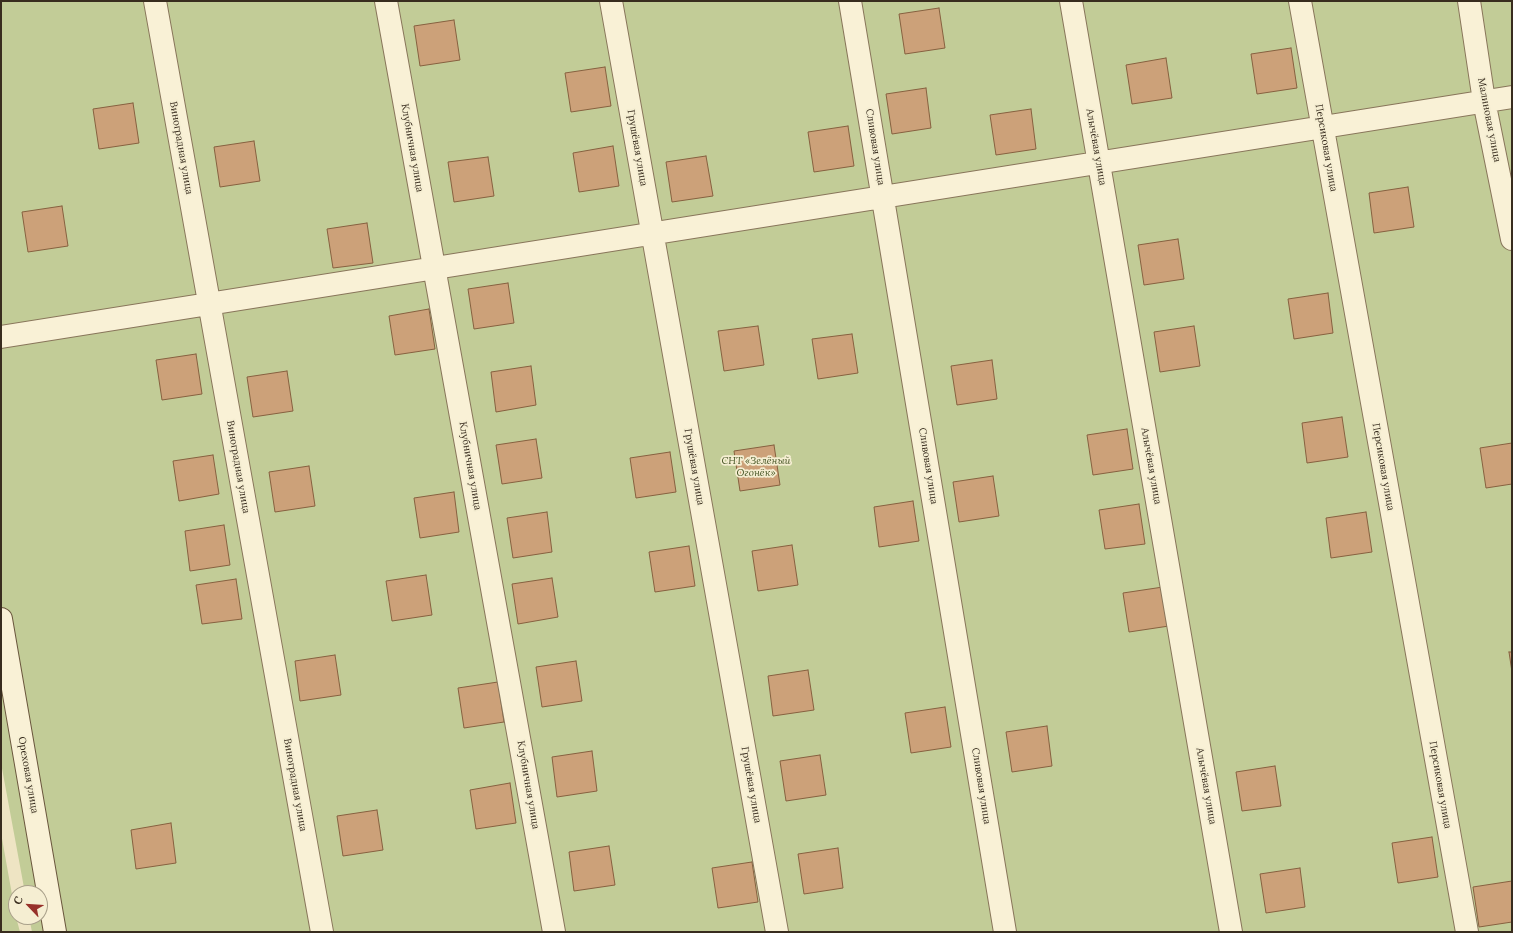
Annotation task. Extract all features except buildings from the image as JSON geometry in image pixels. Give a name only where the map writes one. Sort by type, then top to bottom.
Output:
[{"type":"street","name":"Виноградная улица","points":[[155,1],[322,932]]},
{"type":"street","name":"Клубничная улица","points":[[386,1],[554,932]]},
{"type":"street","name":"Грушёвая улица","points":[[611,1],[777,932]]},
{"type":"street","name":"Сливовая улица","points":[[850,1],[1005,932]]},
{"type":"street","name":"Алычёвая улица","points":[[1071,1],[1231,932]]},
{"type":"street","name":"Персиковая улица","points":[[1300,1],[1467,932]]},
{"type":"street","name":"Малиновая улица","points":[[1469,1],[1484,101],[1512,239]]},
{"type":"street","points":[[1,337],[1512,97]]},
{"type":"street","name":"Ореховая улица","points":[[1,619],[55,932]]},
{"type":"green space","name":"СНТ «Зелёный Огонёк»","points":[[1,1],[1512,1],[1512,932],[32,932],[31,925],[48,925],[48,885],[24,885],[1,763]]},
{"type":"green space","points":[[1,833],[10,885],[8,885],[8,925],[18,925],[20,932],[1,932]]}]
